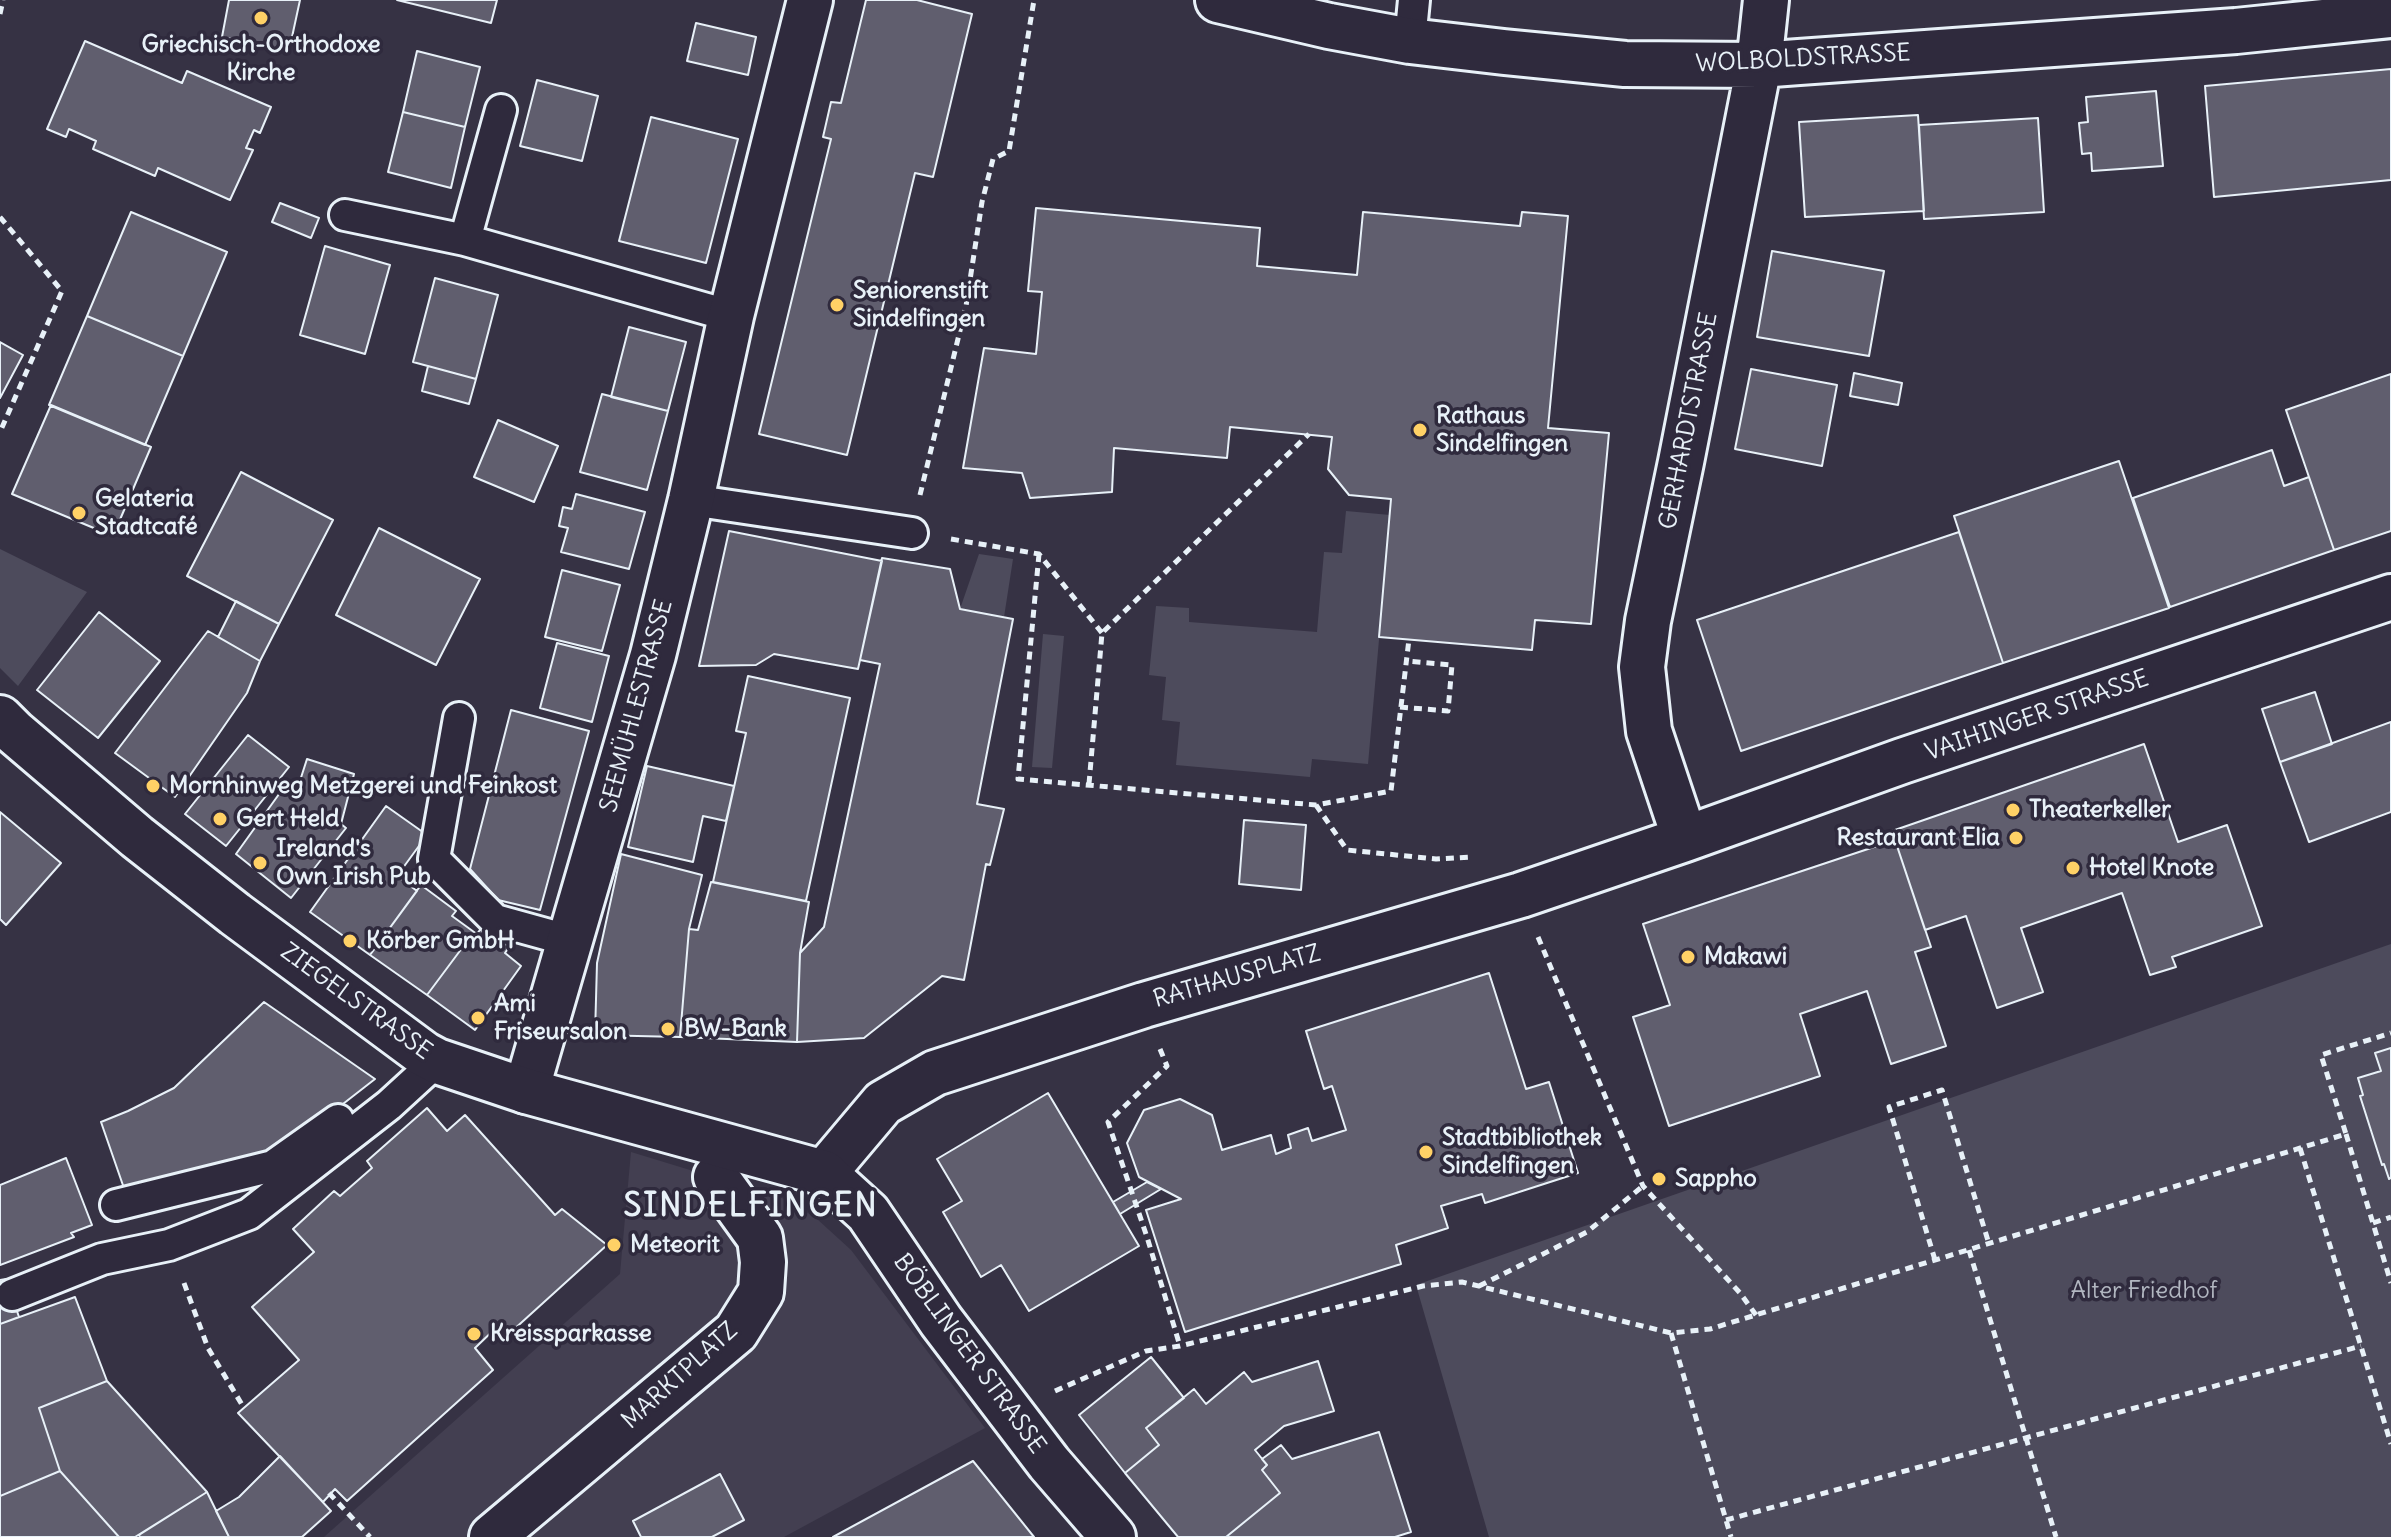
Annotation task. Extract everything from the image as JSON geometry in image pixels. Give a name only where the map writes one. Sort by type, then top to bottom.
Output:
[{"type":"street","name":"SEEMÜHLESTRASSE","points":[[526,1091],[653,655],[731,316],[810,0]]},
{"type":"street","name":"WOLBOLDSTRASSE","points":[[1218,0],[1329,26],[1412,21],[1625,64],[1759,65],[2235,16],[2391,15]]},
{"type":"street","name":"GERHARDTSTRASSE","points":[[1685,839],[1649,731],[1642,667],[1648,621],[1759,65],[1766,0]]},
{"type":"street","name":"VAIHINGER STRASSE","points":[[1685,839],[1902,761],[2391,597]]},
{"type":"street","name":"ZIEGELSTRASSE","points":[[0,718],[125,827],[198,885],[424,1054],[526,1091],[824,1173]]},
{"type":"street","name":"RATHAUSPLATZ","points":[[824,1173],[883,1103],[935,1073],[1048,1034],[1521,895],[1685,839]]},
{"type":"street","name":"BÖBLINGER STRASSE","points":[[824,1173],[868,1213],[941,1321],[1049,1463],[1113,1537]]},
{"type":"street","name":"MARKTPLATZ","points":[[492,1537],[736,1332],[761,1292],[763,1262],[760,1238],[716,1177]]},
{"type":"lane","points":[[465,240],[501,110]]},
{"type":"lane","points":[[345,215],[465,240],[731,316]]},
{"type":"lane","points":[[691,500],[912,533]]},
{"type":"lane","points":[[459,718],[434,859],[495,920],[571,941]]},
{"type":"lane","points":[[12,1295],[102,1259],[169,1245],[249,1214],[389,1105],[437,1061]]},
{"type":"lane","points":[[116,1205],[273,1166],[368,1099],[389,1105]]},
{"type":"path","points":[[0,14],[3,0]]},
{"type":"path","points":[[922,488],[966,306],[982,202],[993,159],[1009,151],[1034,0]]},
{"type":"path","points":[[0,217],[62,291],[0,432]]},
{"type":"path","points":[[1089,784],[1102,633],[1309,434]]},
{"type":"path","points":[[983,544],[1039,554],[1102,633]]},
{"type":"path","points":[[1039,554],[1018,779],[1316,805],[1391,791],[1409,639]]},
{"type":"path","points":[[1400,707],[1448,711],[1452,665],[1406,661]]},
{"type":"path","points":[[1316,805],[1347,850],[1436,859],[1476,856]]},
{"type":"path","points":[[1521,895],[1643,1186],[1740,1293],[1756,1315]]},
{"type":"path","points":[[2391,1033],[2321,1055],[2391,1283]]},
{"type":"path","points":[[1162,1054],[1167,1066],[1108,1122],[1180,1346]]},
{"type":"path","points":[[1935,1260],[1889,1107],[1942,1090],[1989,1244]]},
{"type":"path","points":[[1068,1387],[1146,1351],[1180,1346],[1423,1286],[1462,1282],[1671,1333],[1710,1329],[2346,1134]]},
{"type":"path","points":[[2300,1148],[2391,1444]]},
{"type":"path","points":[[1478,1286],[1587,1232],[1643,1186]]},
{"type":"path","points":[[2373,1223],[2391,1217]]},
{"type":"path","points":[[169,1245],[208,1348],[244,1408]]},
{"type":"path","points":[[1969,1250],[2056,1537]]},
{"type":"path","points":[[1671,1333],[1731,1537]]},
{"type":"path","points":[[1726,1520],[2361,1346]]},
{"type":"path","points":[[329,1493],[370,1537]]},
{"type":"shaded area","points":[[631,1152],[788,1200],[817,1219],[851,1250],[985,1428],[784,1537],[324,1537],[620,1274]]},
{"type":"green space","points":[[1346,511],[1390,515],[1368,764],[1312,759],[1310,777],[1176,765],[1180,722],[1162,720],[1166,677],[1149,675],[1156,606],[1189,608],[1189,622],[1317,632],[1324,552],[1342,553]]},
{"type":"green space","points":[[0,549],[87,592],[18,686],[0,668]]},
{"type":"green space","points":[[979,554],[1013,559],[1004,617],[960,609]]},
{"type":"green space","points":[[1043,634],[1064,636],[1052,768],[1032,767]]},
{"type":"green space","name":"Alter Friedhof","points":[[2391,944],[2391,1537],[1489,1537],[1416,1285]]},
{"type":"building","name":"Griechisch-Orthodoxe Kirche","points":[[229,0],[300,0],[289,51],[222,37]]},
{"type":"building","points":[[397,0],[497,0],[491,23]]},
{"type":"building","name":"Seniorenstift Sindelfingen","points":[[866,0],[917,0],[972,14],[933,177],[915,173],[847,455],[759,434],[831,139],[823,137],[831,102],[841,103]]},
{"type":"building","points":[[696,23],[756,37],[748,75],[687,61]]},
{"type":"building","points":[[85,41],[182,83],[187,71],[271,107],[260,133],[254,130],[246,148],[253,150],[230,200],[158,168],[155,176],[93,149],[96,141],[69,129],[66,137],[47,129]]},
{"type":"building","points":[[417,51],[480,67],[465,127],[403,112]]},
{"type":"building","points":[[2391,69],[2391,180],[2214,197],[2205,86]]},
{"type":"building","points":[[537,80],[598,96],[582,161],[520,146]]},
{"type":"building","points":[[2156,91],[2163,166],[2092,171],[2091,153],[2082,154],[2079,123],[2088,122],[2086,97]]},
{"type":"building","points":[[403,112],[465,127],[451,188],[388,172]]},
{"type":"building","points":[[1918,115],[1924,211],[1805,217],[1799,122]]},
{"type":"building","points":[[651,117],[738,139],[706,263],[619,241]]},
{"type":"building","points":[[2038,118],[2044,212],[1924,219],[1919,125]]},
{"type":"building","points":[[280,203],[319,218],[311,238],[272,222]]},
{"type":"building","name":"Rathaus Sindelfingen","points":[[1036,208],[1260,228],[1257,266],[1357,275],[1363,212],[1520,226],[1522,212],[1568,216],[1548,428],[1609,433],[1591,624],[1535,620],[1532,650],[1379,637],[1391,499],[1349,495],[1328,469],[1332,437],[1230,427],[1227,458],[1114,448],[1112,492],[1030,498],[1022,473],[963,468],[984,348],[1036,354],[1042,292],[1028,291]]},
{"type":"building","points":[[131,212],[227,252],[183,356],[87,316]]},
{"type":"building","points":[[325,246],[390,265],[365,354],[300,335]]},
{"type":"building","points":[[1772,251],[1884,271],[1869,356],[1757,337]]},
{"type":"building","points":[[435,278],[498,295],[476,379],[413,362]]},
{"type":"building","points":[[87,316],[183,356],[145,445],[49,405]]},
{"type":"building","points":[[629,327],[686,342],[668,411],[611,397]]},
{"type":"building","points":[[0,342],[23,355],[0,398]]},
{"type":"building","points":[[428,366],[476,379],[469,404],[422,391]]},
{"type":"building","points":[[1751,369],[1837,385],[1822,466],[1735,449]]},
{"type":"building","points":[[1854,373],[1902,383],[1898,405],[1850,396]]},
{"type":"building","points":[[2391,374],[2391,531],[2334,550],[2286,410]]},
{"type":"building","points":[[602,394],[668,411],[647,490],[580,472]]},
{"type":"building","points":[[51,405],[151,447],[113,536],[12,494]]},
{"type":"building","points":[[498,420],[558,446],[534,502],[474,477]]},
{"type":"building","points":[[2272,450],[2284,486],[2309,477],[2334,550],[2170,607],[2133,498]]},
{"type":"building","points":[[2119,461],[2169,608],[2003,663],[1954,516]]},
{"type":"building","points":[[241,472],[333,520],[279,624],[187,576]]},
{"type":"building","points":[[576,494],[645,512],[629,569],[561,552],[568,528],[559,526],[563,507],[572,509]]},
{"type":"building","points":[[379,528],[480,579],[436,665],[336,615]]},
{"type":"building","points":[[729,531],[882,561],[858,669],[774,654],[756,665],[699,666]]},
{"type":"building","points":[[1959,532],[2003,663],[1741,751],[1697,620]]},
{"type":"building","points":[[882,558],[950,569],[960,609],[1013,619],[977,804],[1004,809],[990,865],[986,864],[964,980],[942,976],[864,1038],[797,1042],[800,953],[824,927],[880,664],[860,660]]},
{"type":"building","points":[[562,570],[620,585],[602,651],[545,637]]},
{"type":"building","points":[[236,601],[279,624],[260,661],[218,637]]},
{"type":"building","points":[[99,612],[160,661],[98,738],[37,690]]},
{"type":"building","points":[[208,631],[260,661],[247,693],[175,797],[115,753]]},
{"type":"building","points":[[557,643],[609,656],[592,722],[540,708]]},
{"type":"building","points":[[748,676],[850,698],[806,901],[713,882],[746,733],[736,731]]},
{"type":"building","points":[[2315,692],[2332,744],[2280,762],[2262,709]]},
{"type":"building","points":[[511,710],[589,731],[540,910],[498,900],[470,869]]},
{"type":"building","points":[[2391,722],[2391,812],[2309,842],[2280,762]]},
{"type":"building","points":[[248,735],[289,767],[226,846],[185,814]]},
{"type":"building","name":"Hotel Knote","points":[[2144,744],[2178,842],[2227,825],[2262,926],[2172,957],[2176,967],[2150,975],[2122,893],[2021,928],[2043,992],[1997,1008],[1966,916],[1925,930],[1892,831]]},
{"type":"building","points":[[307,759],[354,774],[341,824],[346,828],[291,898],[236,854],[287,783],[297,790]]},
{"type":"building","points":[[647,766],[734,786],[726,821],[703,816],[693,862],[628,847]]},
{"type":"building","points":[[386,806],[427,835],[397,876],[417,891],[370,955],[310,912]]},
{"type":"building","points":[[0,812],[61,863],[6,925],[0,919]]},
{"type":"building","points":[[1244,820],[1306,825],[1301,890],[1239,884]]},
{"type":"building","points":[[1895,840],[1931,947],[1915,952],[1946,1046],[1891,1064],[1867,991],[1800,1014],[1820,1076],[1669,1126],[1633,1017],[1670,1005],[1643,924]]},
{"type":"building","points":[[621,854],[702,875],[689,929],[680,1037],[595,1035],[597,963]]},
{"type":"building","points":[[711,882],[809,902],[800,953],[797,1042],[680,1037],[689,929],[698,930]]},
{"type":"building","points":[[421,885],[456,911],[452,916],[474,932],[427,995],[370,955]]},
{"type":"building","points":[[482,927],[509,947],[505,953],[521,966],[475,1030],[427,995],[474,932],[477,934]]},
{"type":"building","name":"Stadtbibliothek Sindelfingen","points":[[1489,973],[1526,1089],[1549,1082],[1578,1173],[1485,1203],[1482,1194],[1441,1206],[1448,1228],[1396,1245],[1401,1264],[1185,1332],[1146,1210],[1181,1199],[1139,1177],[1127,1143],[1144,1110],[1180,1099],[1212,1115],[1222,1150],[1271,1135],[1276,1154],[1291,1148],[1288,1135],[1308,1128],[1312,1141],[1346,1130],[1332,1086],[1324,1089],[1306,1031]]},
{"type":"building","points":[[264,1002],[375,1079],[271,1160],[261,1152],[126,1194],[101,1122],[174,1088]]},
{"type":"building","points":[[2391,1048],[2389,1179],[2360,1096],[2363,1095],[2358,1078],[2381,1071],[2375,1053]]},
{"type":"building","points":[[1048,1093],[1139,1246],[1029,1311],[1001,1265],[981,1277],[943,1212],[962,1201],[937,1159]]},
{"type":"building","points":[[427,1108],[447,1131],[465,1115],[555,1215],[562,1209],[607,1245],[511,1332],[501,1323],[475,1348],[493,1370],[347,1501],[335,1489],[323,1502],[238,1413],[299,1360],[252,1307],[314,1252],[293,1229],[334,1191],[340,1196],[372,1168],[367,1161]]},
{"type":"building","points":[[66,1158],[92,1225],[71,1233],[74,1237],[0,1265],[0,1185]]},
{"type":"building","points":[[1147,1182],[1161,1189],[1120,1214],[1113,1202]]},
{"type":"building","points":[[6,1279],[19,1317],[0,1324],[0,1280]]},
{"type":"building","points":[[75,1297],[107,1381],[39,1408],[60,1471],[0,1496],[0,1324]]},
{"type":"building","points":[[1151,1357],[1184,1398],[1146,1428],[1159,1445],[1125,1473],[1079,1415]]},
{"type":"building","points":[[1318,1361],[1334,1411],[1284,1426],[1255,1450],[1267,1465],[1262,1470],[1280,1493],[1226,1537],[1178,1537],[1125,1473],[1159,1445],[1146,1428],[1194,1389],[1206,1404],[1244,1372],[1252,1382]]},
{"type":"building","points":[[107,1381],[207,1492],[135,1537],[119,1537],[60,1471],[39,1408]]},
{"type":"building","points":[[1379,1432],[1411,1532],[1395,1537],[1226,1537],[1280,1493],[1262,1470],[1267,1465],[1262,1459],[1281,1445],[1292,1459]]},
{"type":"building","points":[[280,1456],[331,1511],[302,1537],[229,1537],[216,1511],[239,1497]]},
{"type":"building","points":[[973,1461],[1034,1537],[833,1537]]},
{"type":"building","points":[[60,1471],[119,1537],[0,1537],[0,1496]]},
{"type":"building","points":[[720,1474],[744,1520],[712,1537],[641,1537],[633,1521]]},
{"type":"building","points":[[207,1492],[229,1537],[140,1537],[139,1535]]},
{"type":"place","name":"Griechisch-Orthodoxe Kirche","points":[[261,18]]},
{"type":"place","name":"Seniorenstift Sindelfingen","points":[[837,305]]},
{"type":"place","name":"Rathaus Sindelfingen","points":[[1420,430]]},
{"type":"place","name":"Gelateria Stadtcafé","points":[[79,513]]},
{"type":"place","name":"Mornhinweg Metzgerei und Feinkost","points":[[153,786]]},
{"type":"place","name":"Theaterkeller","points":[[2013,810]]},
{"type":"place","name":"Gert Held","points":[[220,819]]},
{"type":"place","name":"Restaurant Elia","points":[[2016,838]]},
{"type":"place","name":"Ireland's Own Irish Pub","points":[[260,863]]},
{"type":"place","name":"Hotel Knote","points":[[2073,868]]},
{"type":"place","name":"Körber GmbH","points":[[350,941]]},
{"type":"place","name":"Makawi","points":[[1688,957]]},
{"type":"place","name":"Ami Friseursalon","points":[[478,1018]]},
{"type":"place","name":"BW-Bank","points":[[668,1029]]},
{"type":"place","name":"Stadtbibliothek Sindelfingen","points":[[1426,1152]]},
{"type":"place","name":"Sappho","points":[[1659,1179]]},
{"type":"place","name":"Meteorit","points":[[614,1245]]},
{"type":"place","name":"Kreissparkasse","points":[[474,1334]]},
{"type":"district","name":"SINDELFINGEN","points":[[751,1207]]}]
